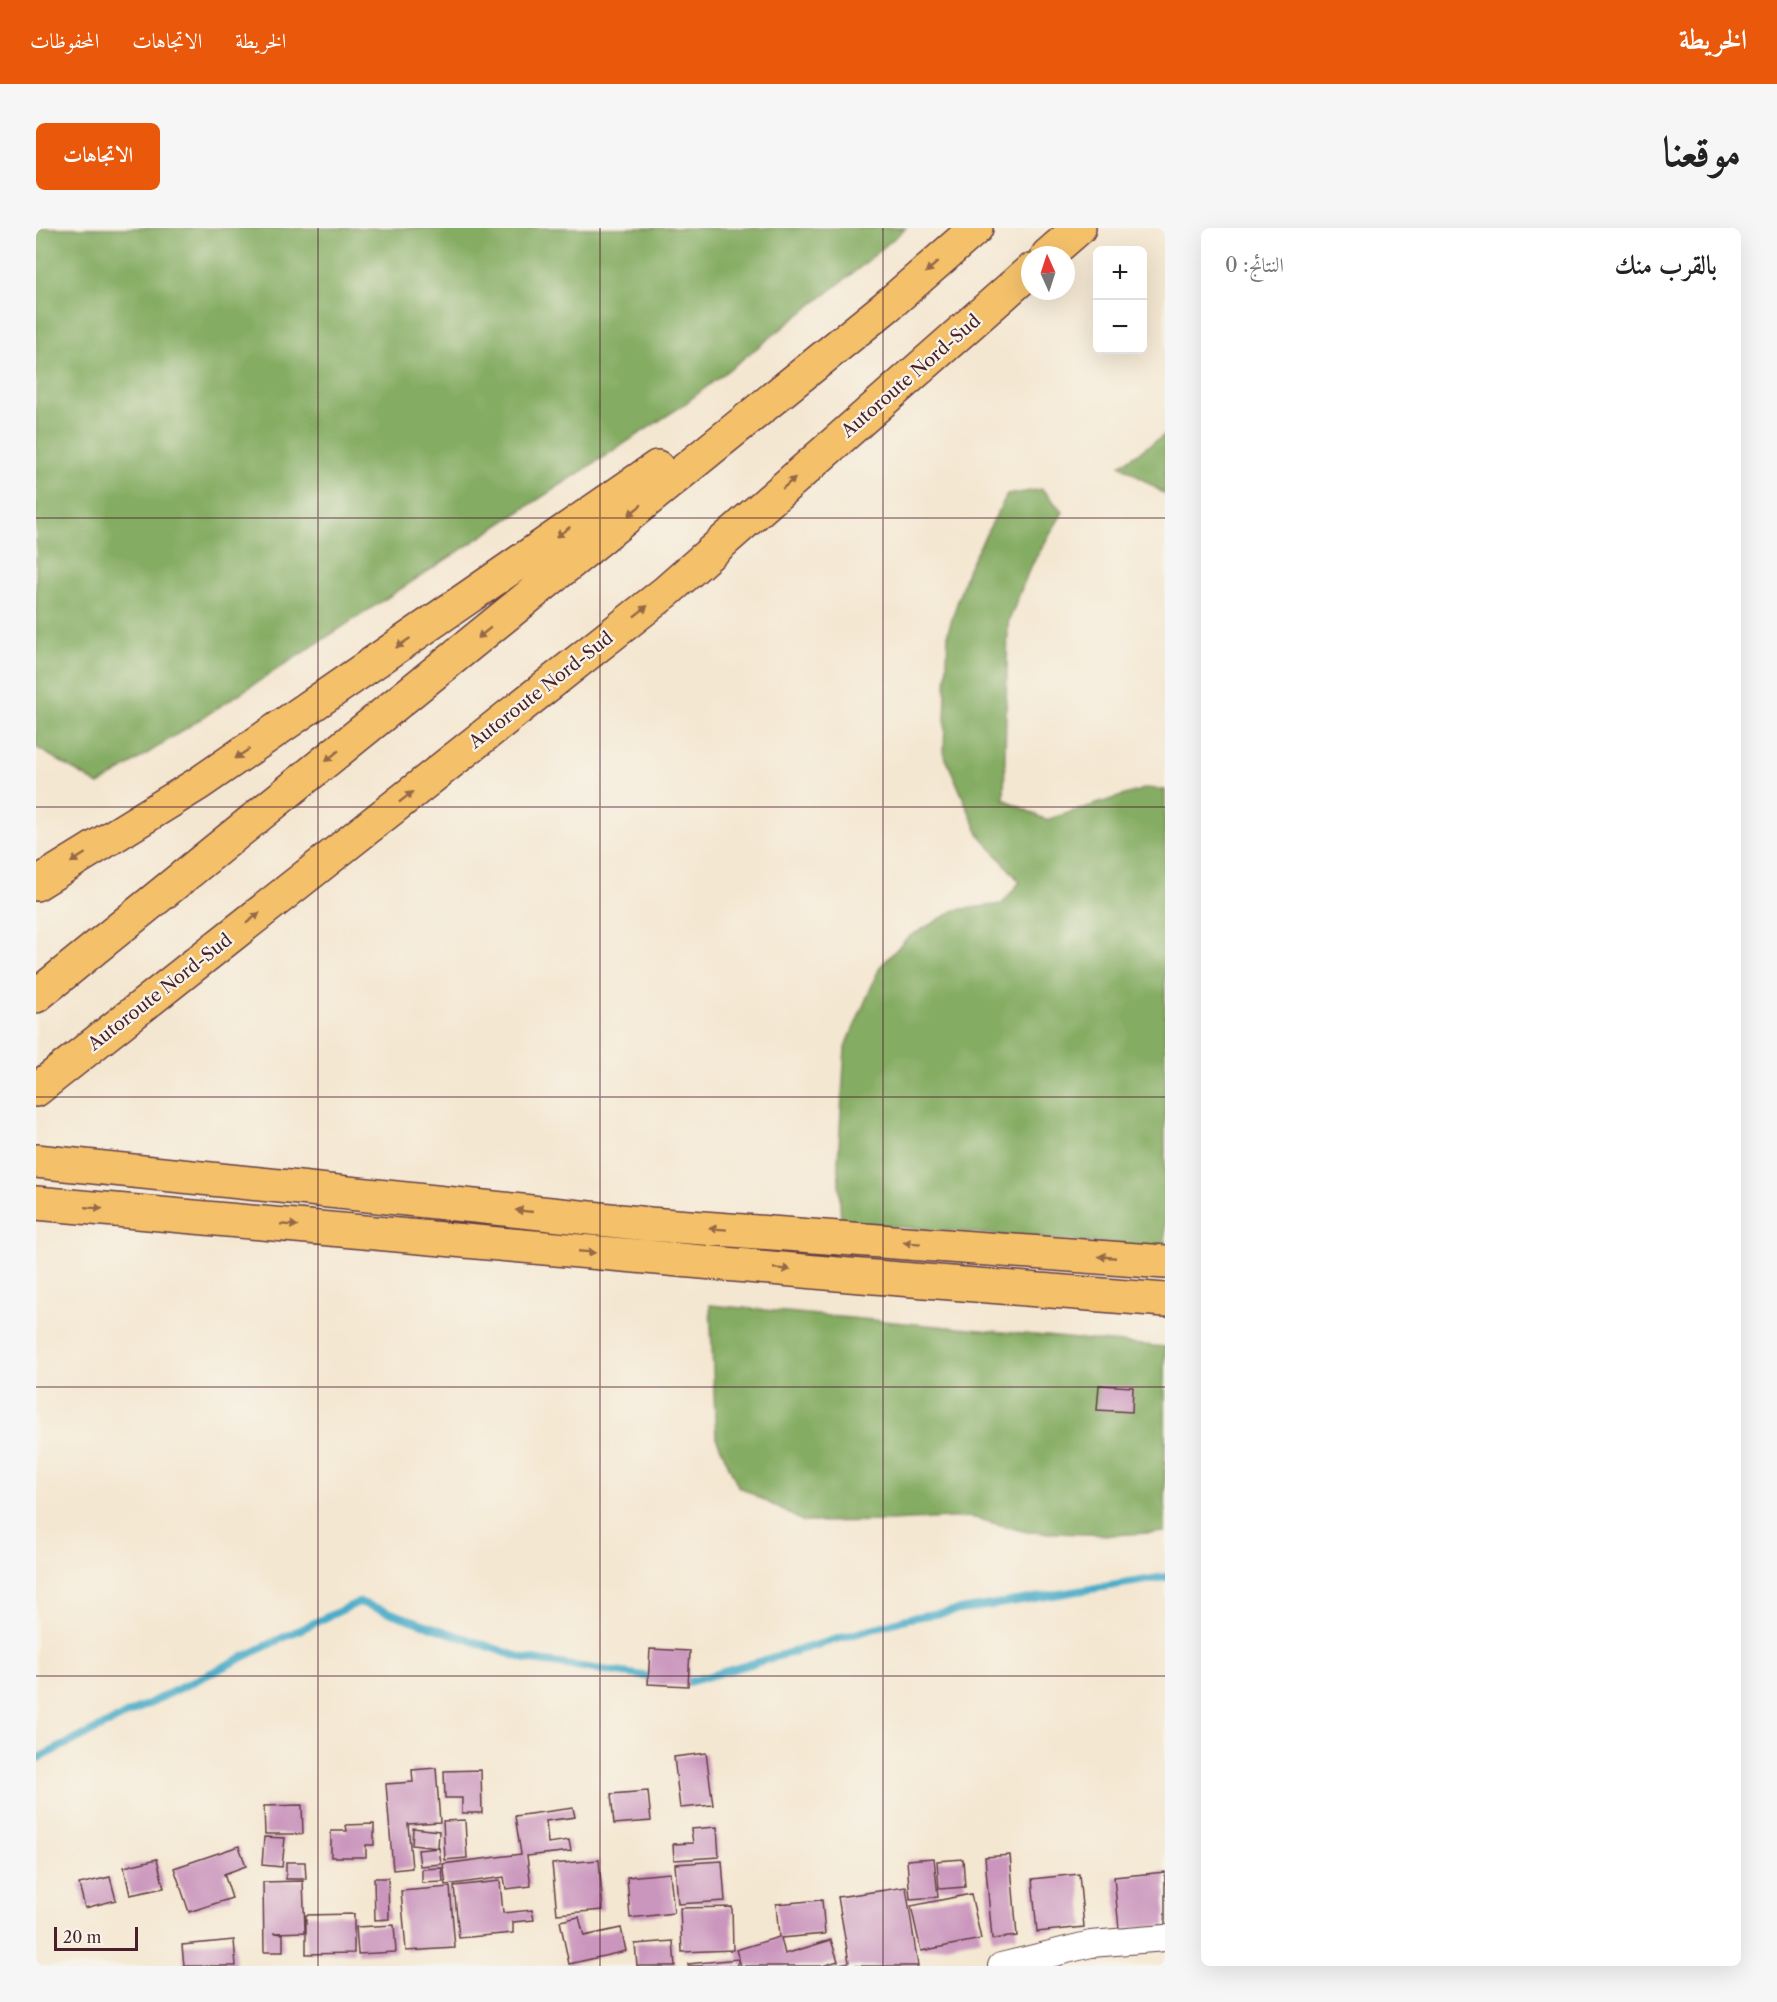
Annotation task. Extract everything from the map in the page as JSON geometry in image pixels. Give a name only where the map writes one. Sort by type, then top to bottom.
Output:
[{"type":"main road","points":[[36,996],[887,306],[976,228]]},
{"type":"main road","points":[[1058,246],[1079,228]]},
{"type":"main road","name":"Autoroute Nord-Sud","points":[[39,1087],[667,591],[1021,279]]},
{"type":"main road","points":[[36,884],[198,784],[887,306]]},
{"type":"main road","points":[[36,1161],[650,1224],[1165,1262]]},
{"type":"main road","points":[[36,1203],[849,1275],[1165,1300]]},
{"type":"street","points":[[1001,1966],[1091,1944],[1165,1938]]},
{"type":"green space","points":[[36,228],[906,228],[858,269],[682,406],[99,785],[36,747]]},
{"type":"green space","points":[[1165,435],[1165,494],[1120,465]]},
{"type":"green space","points":[[1042,489],[1063,512],[1029,570],[1008,623],[1004,799],[1046,820],[1147,788],[1165,790],[1165,1249],[841,1222],[838,1162],[845,1048],[880,967],[907,938],[955,910],[1002,904],[1020,882],[979,834],[944,754],[948,632],[968,568],[1007,495]]},
{"type":"green space","points":[[710,1305],[1165,1347],[1165,1532],[1113,1535],[1027,1532],[971,1517],[804,1522],[738,1486],[716,1437]]},
{"type":"building","points":[[1099,1385],[1133,1387],[1132,1412],[1097,1410]]},
{"type":"building","points":[[650,1649],[690,1651],[688,1686],[648,1684]]},
{"type":"building","points":[[706,1753],[713,1805],[680,1808],[674,1757]]},
{"type":"building","points":[[436,1768],[440,1822],[408,1824],[412,1868],[393,1870],[386,1784],[413,1782],[412,1770]]},
{"type":"building","points":[[481,1770],[482,1813],[462,1813],[462,1798],[445,1798],[444,1771]]},
{"type":"building","points":[[648,1791],[651,1821],[614,1824],[611,1794]]},
{"type":"building","points":[[302,1805],[303,1834],[265,1834],[264,1806]]},
{"type":"building","points":[[573,1808],[575,1817],[546,1821],[548,1843],[569,1840],[571,1851],[527,1856],[531,1886],[506,1889],[504,1877],[446,1885],[443,1864],[521,1854],[515,1816]]},
{"type":"building","points":[[465,1820],[467,1858],[445,1860],[443,1821]]},
{"type":"building","points":[[374,1824],[374,1845],[366,1845],[366,1857],[331,1857],[331,1831],[347,1831],[346,1825]]},
{"type":"building","points":[[717,1827],[719,1857],[674,1860],[673,1844],[693,1843],[691,1829]]},
{"type":"building","points":[[413,1828],[439,1831],[438,1848],[412,1845]]},
{"type":"building","points":[[264,1837],[285,1838],[282,1867],[262,1865]]},
{"type":"building","points":[[239,1846],[246,1866],[224,1874],[232,1898],[189,1912],[174,1868]]},
{"type":"building","points":[[439,1848],[441,1864],[420,1866],[418,1850]]},
{"type":"building","points":[[1010,1855],[1017,1936],[992,1939],[985,1857]]},
{"type":"building","points":[[934,1858],[938,1897],[910,1899],[907,1860]]},
{"type":"building","points":[[157,1859],[164,1888],[130,1895],[124,1867]]},
{"type":"building","points":[[963,1859],[965,1887],[939,1889],[937,1861]]},
{"type":"building","points":[[599,1860],[603,1910],[557,1914],[552,1864]]},
{"type":"building","points":[[722,1861],[725,1901],[678,1904],[675,1864]]},
{"type":"building","points":[[286,1862],[305,1862],[306,1879],[286,1879]]},
{"type":"building","points":[[442,1868],[443,1882],[422,1883],[422,1869]]},
{"type":"building","points":[[1165,1872],[1165,1925],[1119,1929],[1114,1877]]},
{"type":"building","points":[[670,1873],[674,1913],[630,1918],[627,1877]]},
{"type":"building","points":[[1079,1874],[1084,1927],[1037,1932],[1032,1879]]},
{"type":"building","points":[[110,1877],[116,1900],[85,1908],[79,1884]]},
{"type":"building","points":[[374,1878],[388,1878],[389,1919],[375,1920]]},
{"type":"building","points":[[303,1881],[305,1932],[274,1933],[283,1934],[283,1952],[264,1952],[263,1882]]},
{"type":"building","points":[[500,1881],[503,1913],[532,1910],[534,1920],[513,1922],[513,1933],[459,1938],[454,1886]]},
{"type":"building","points":[[450,1887],[455,1948],[406,1951],[401,1891]]},
{"type":"building","points":[[906,1887],[918,1966],[830,1966],[849,1962],[838,1897]]},
{"type":"building","points":[[971,1894],[981,1939],[921,1951],[911,1906]]},
{"type":"building","points":[[822,1900],[825,1934],[781,1938],[785,1954],[831,1940],[838,1961],[822,1966],[741,1966],[736,1950],[779,1937],[776,1904]]},
{"type":"building","points":[[732,1907],[733,1950],[682,1952],[680,1908]]},
{"type":"building","points":[[354,1914],[354,1953],[306,1954],[306,1915]]},
{"type":"building","points":[[579,1917],[584,1936],[621,1928],[626,1951],[569,1964],[560,1921]]},
{"type":"building","points":[[394,1925],[396,1952],[358,1954],[356,1927]]},
{"type":"building","points":[[234,1940],[236,1966],[184,1966],[182,1945]]},
{"type":"building","points":[[673,1941],[675,1966],[637,1966],[635,1944]]},
{"type":"building","points":[[738,1959],[738,1966],[688,1966],[688,1964]]},
{"type":"waterway","points":[[677,1681],[689,1682],[910,1618],[1165,1577]]},
{"type":"waterway","points":[[36,1759],[359,1602],[525,1659],[658,1678]]}]
